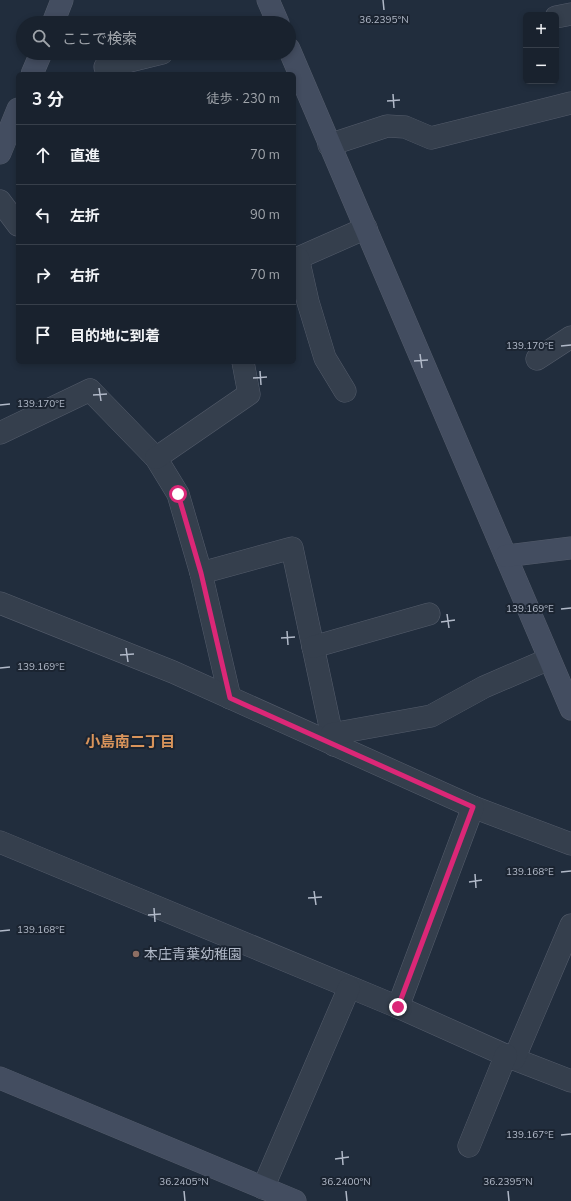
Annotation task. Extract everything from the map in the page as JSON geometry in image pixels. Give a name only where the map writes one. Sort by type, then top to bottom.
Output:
[{"type":"street","points":[[56,16],[62,0]]},
{"type":"street","points":[[268,0],[275,16]]},
{"type":"street","points":[[559,16],[571,14]]},
{"type":"street","points":[[33,72],[38,60]]},
{"type":"street","points":[[105,67],[134,60]]},
{"type":"street","points":[[294,60],[571,709]]},
{"type":"street","points":[[329,145],[387,126],[405,127],[431,138],[571,103]]},
{"type":"street","points":[[0,153],[16,114]]},
{"type":"street","points":[[0,201],[16,222]]},
{"type":"street","points":[[345,390],[325,358],[296,258],[366,228]]},
{"type":"street","points":[[537,359],[571,337]]},
{"type":"street","points":[[156,458],[249,394],[243,364]]},
{"type":"street","points":[[0,433],[90,390],[156,458],[178,494],[201,573],[230,698]]},
{"type":"street","points":[[201,573],[292,548],[333,739]]},
{"type":"street","points":[[506,556],[571,548]]},
{"type":"street","points":[[0,603],[173,672],[230,698],[333,739],[473,807],[571,844]]},
{"type":"street","points":[[313,647],[429,614]]},
{"type":"street","points":[[333,739],[431,716],[484,687],[549,659]]},
{"type":"street","points":[[398,1007],[473,807]]},
{"type":"street","points":[[0,842],[349,988],[398,1007],[510,1057],[571,1081]]},
{"type":"street","points":[[469,1146],[571,925]]},
{"type":"street","points":[[263,1188],[349,988]]},
{"type":"street","points":[[0,1078],[296,1201]]},
{"type":"place","name":"本庄青葉幼稚園","points":[[136,954]]},
{"type":"district","name":"小島南二丁目","points":[[130,742]]},
{"type":"route","points":[[178,494],[201,573],[230,698],[473,807],[398,1007]]}]
